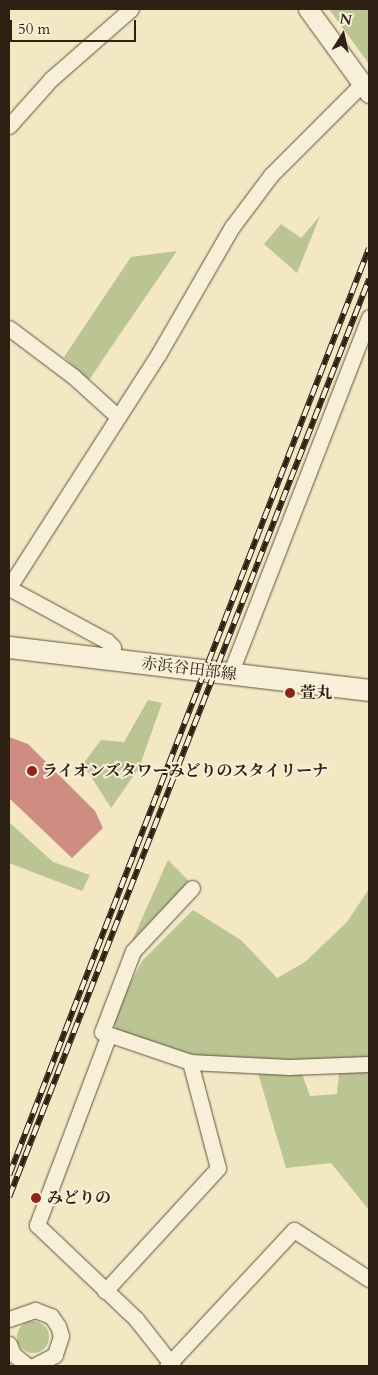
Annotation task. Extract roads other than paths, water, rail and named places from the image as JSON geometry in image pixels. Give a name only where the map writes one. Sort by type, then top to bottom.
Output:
[{"type":"main road","name":"赤浜谷田部線","points":[[9,647],[369,690]]},
{"type":"street","points":[[9,126],[51,79],[131,9]]},
{"type":"street","points":[[112,659],[113,647],[107,641],[9,588],[256,192],[366,88],[308,9]]},
{"type":"street","points":[[230,674],[369,317]]},
{"type":"street","points":[[9,328],[74,377],[117,416]]},
{"type":"street","points":[[192,888],[133,951],[101,1027],[108,1037],[190,1062],[289,1067],[369,1064]]},
{"type":"street","points":[[108,1037],[37,1220],[42,1232],[136,1319],[170,1365],[294,1230],[369,1279]]},
{"type":"street","points":[[105,1291],[218,1168],[190,1062]]},
{"type":"street","points":[[11,1321],[27,1311],[45,1312],[58,1326],[61,1336],[55,1355],[33,1366]]},
{"type":"street","points":[[9,1344],[13,1354],[28,1366]]},
{"type":"railway","points":[[9,1175],[369,248]]},
{"type":"railway","points":[[9,1197],[369,279]]},
{"type":"place","name":"萱丸","points":[[290,693]]},
{"type":"place","name":"ライオンズタワーみどりのスタイリーナ","points":[[32,771]]},
{"type":"place","name":"みどりの","points":[[36,1198]]}]
